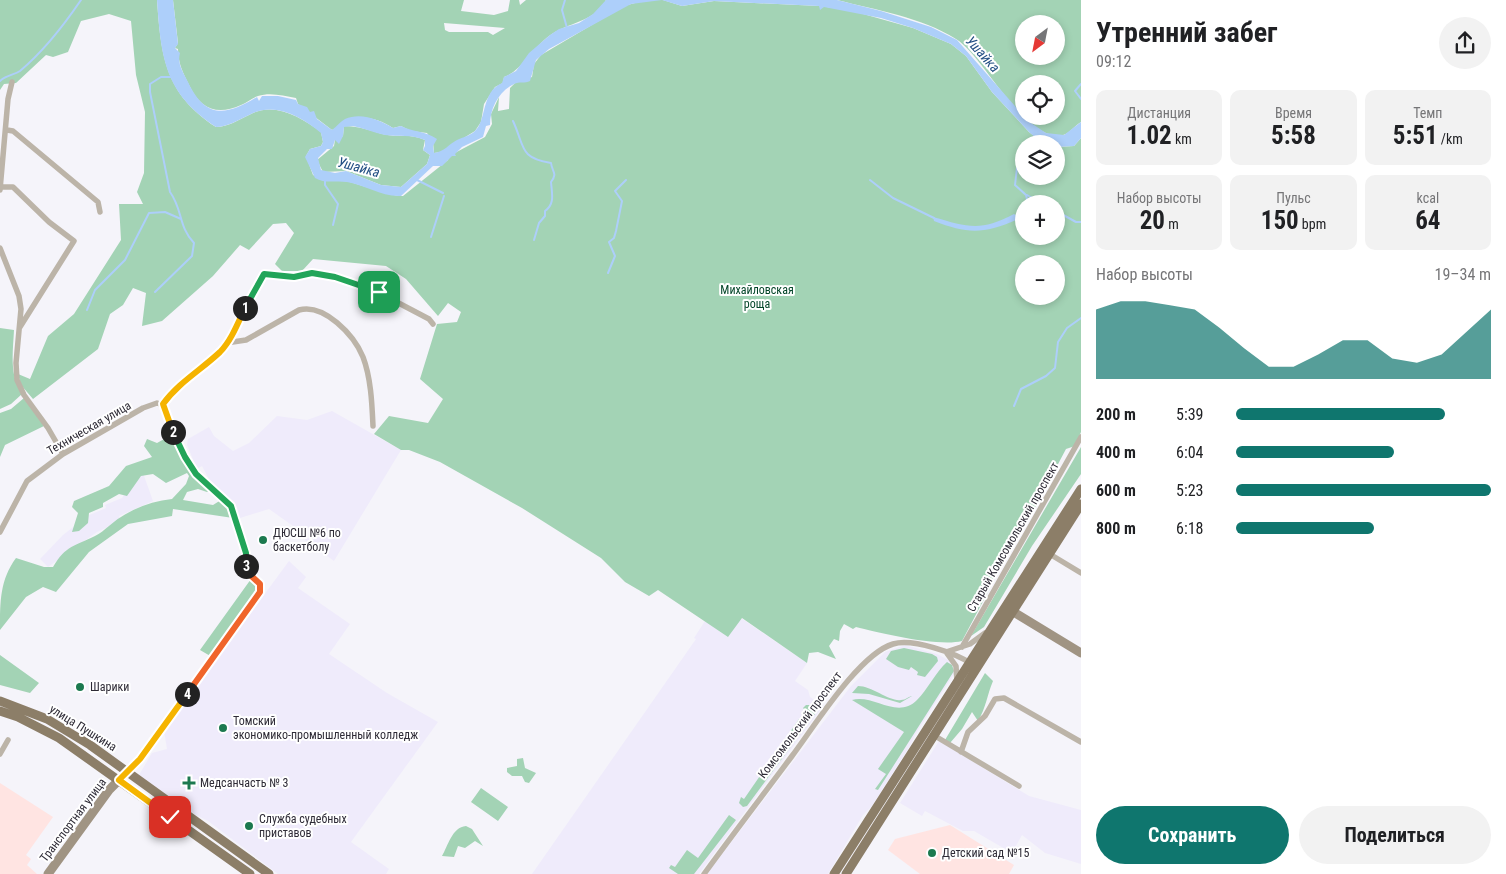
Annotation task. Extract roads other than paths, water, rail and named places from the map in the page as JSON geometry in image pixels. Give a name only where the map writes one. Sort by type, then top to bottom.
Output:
[{"type":"main road","points":[[846,874],[935,736],[974,665],[1081,489]]},
{"type":"main road","points":[[834,874],[957,684],[974,665],[992,627],[1008,609],[1081,504]]},
{"type":"main road","name":"улица Пушкина","points":[[0,701],[47,719],[127,772],[269,874]]},
{"type":"main road","name":"улица Пушкина","points":[[0,711],[43,728],[250,874]]},
{"type":"street","points":[[12,82],[8,99],[1,188],[13,187],[49,222],[74,241],[63,262],[20,328]]},
{"type":"street","points":[[7,130],[13,131],[98,202],[100,212]]},
{"type":"street","points":[[0,248],[19,296],[21,309],[16,363],[19,386],[63,454]]},
{"type":"street","points":[[119,780],[155,740],[260,592],[260,584],[246,571],[246,553],[231,506],[204,482],[190,466],[163,404],[170,394],[221,352],[264,274],[294,277],[312,273],[352,282],[379,292],[429,319],[432,324]]},
{"type":"street","points":[[226,343],[246,340],[299,310],[307,308],[327,314],[346,333],[362,355],[373,426]]},
{"type":"street","name":"Техническая улица","points":[[0,532],[28,481],[63,454],[143,408],[157,403],[163,404]]},
{"type":"street","name":"Старый Комсомольский проспект","points":[[962,647],[1081,437]]},
{"type":"street","points":[[1048,553],[1081,573]]},
{"type":"street","points":[[1008,609],[1081,653]]},
{"type":"street","points":[[957,684],[956,666],[946,652],[980,638],[992,627]]},
{"type":"street","name":"Комсомольский проспект","points":[[704,874],[847,683],[865,663],[882,649],[899,643],[914,644],[946,652],[974,665]]},
{"type":"street","points":[[961,752],[968,732],[985,716],[995,700],[1004,698],[1081,742]]},
{"type":"street","points":[[935,736],[1019,786]]},
{"type":"street","points":[[0,754],[8,740]]},
{"type":"street","name":"Транспортная улица","points":[[48,874],[109,790],[119,780]]},
{"type":"water","points":[[157,0],[173,0],[178,44],[175,48],[180,53],[179,61],[181,68],[195,94],[209,108],[226,111],[246,104],[257,97],[259,101],[262,96],[278,96],[296,100],[298,104],[307,107],[310,112],[314,111],[317,119],[332,130],[345,119],[357,116],[382,122],[393,128],[401,126],[428,134],[437,139],[433,146],[434,153],[441,151],[475,131],[479,126],[487,99],[495,87],[502,83],[504,77],[516,71],[529,53],[550,35],[559,29],[579,23],[593,14],[606,0],[662,0],[631,4],[549,49],[536,60],[530,81],[514,84],[504,91],[496,101],[490,125],[486,126],[483,137],[462,147],[455,154],[456,156],[452,156],[442,166],[433,166],[401,196],[394,196],[347,182],[315,178],[305,157],[310,149],[321,146],[323,142],[321,133],[305,121],[287,112],[277,110],[258,111],[220,127],[216,127],[199,114],[185,101],[168,72],[161,39]],"holes":[[[353,126],[385,135],[410,136],[425,140],[423,150],[430,155],[427,164],[401,187],[381,185],[346,171],[335,173],[321,170],[318,158],[327,149],[332,149],[335,140],[339,144],[343,136],[344,127]]]},
{"type":"water","points":[[662,0],[837,0],[881,11],[931,27],[957,40],[1015,106],[1015,117],[992,92],[966,56],[951,44],[913,28],[881,18],[824,7],[820,10],[819,6],[714,1],[682,6]]},
{"type":"water","points":[[1081,122],[1081,138],[1074,146],[1065,146],[1064,135]]},
{"type":"water","points":[[1023,125],[1034,125],[1046,133],[1064,135],[1032,135]]},
{"type":"water","points":[[1015,215],[1015,220],[1005,225],[975,231],[956,228],[934,221],[933,217],[974,226],[1002,220]]},
{"type":"waterway","points":[[0,81],[20,71],[37,55],[61,28],[81,0]]},
{"type":"waterway","points":[[565,0],[562,10],[567,28]]},
{"type":"waterway","points":[[155,292],[192,256],[194,243],[185,230],[177,205],[170,192],[150,92],[150,84],[161,77],[173,77]]},
{"type":"waterway","points":[[1081,84],[1075,91],[1081,99]]},
{"type":"waterway","points":[[513,121],[524,150],[533,158],[551,163],[554,174],[551,182],[552,202],[539,223],[534,240]]},
{"type":"waterway","points":[[417,180],[443,193]]},
{"type":"waterway","points":[[608,273],[615,256],[609,242],[614,238],[622,201],[615,191],[626,180]]},
{"type":"waterway","points":[[870,180],[893,198],[934,218]]},
{"type":"waterway","points":[[325,181],[325,185],[338,204],[333,225]]},
{"type":"waterway","points":[[1015,185],[1026,195]]},
{"type":"waterway","points":[[431,237],[444,196]]},
{"type":"waterway","points":[[87,310],[95,290],[125,260],[149,213],[165,212],[181,219]]},
{"type":"waterway","points":[[1065,216],[1076,222],[1081,222]]},
{"type":"waterway","points":[[1014,406],[1021,389],[1046,376],[1055,368],[1058,342],[1067,328],[1081,318]]},
{"type":"place","name":"ДЮСШ №6 по баскетболу","points":[[263,540]]},
{"type":"place","name":"Шарики","points":[[80,687]]},
{"type":"place","name":"Томский экономико-промышленный колледж","points":[[223,728]]},
{"type":"place","name":"Медсанчасть № 3","points":[[189,783]]},
{"type":"place","name":"Служба судебных приставов","points":[[249,826]]},
{"type":"place","name":"Детский сад №15","points":[[932,853]]},
{"type":"water label","name":"Ушайка","points":[[983,54]]},
{"type":"water label","name":"Ушайка","points":[[359,167]]},
{"type":"park label","name":"Михайловская роща","points":[[757,297]]}]
